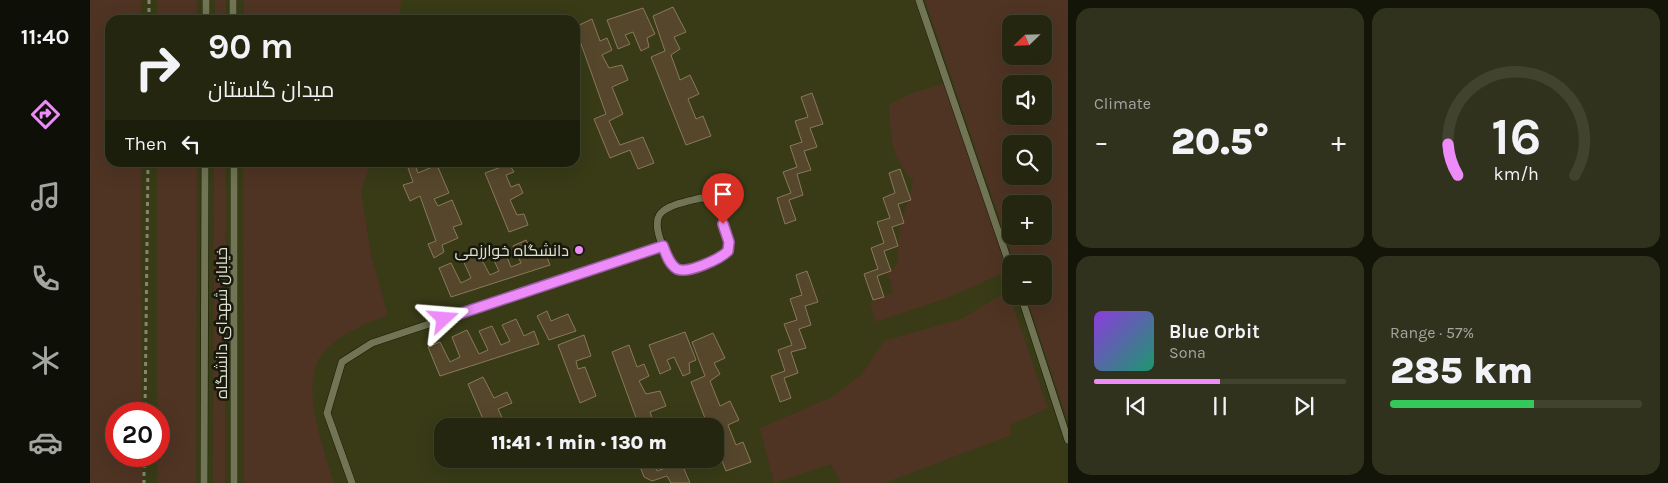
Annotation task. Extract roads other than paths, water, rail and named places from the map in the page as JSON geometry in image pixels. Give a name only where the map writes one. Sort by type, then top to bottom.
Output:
[{"type":"lane","points":[[206,0],[206,15]]},
{"type":"lane","points":[[233,0],[234,15]]},
{"type":"lane","points":[[919,0],[1006,255]]},
{"type":"lane","name":"خیابان شهدای دانشگاه","points":[[204,483],[205,167]]},
{"type":"lane","name":"خیابان شهدای دانشگاه","points":[[234,167],[234,483]]},
{"type":"lane","points":[[701,198],[710,199],[716,206],[729,242],[728,251],[720,258],[686,270],[678,269],[672,264],[663,246],[658,222],[660,214],[666,209],[701,198]]},
{"type":"lane","points":[[352,483],[327,413],[342,362],[372,343],[663,246]]},
{"type":"lane","points":[[1024,305],[1068,440]]},
{"type":"place","name":"دانشگاه خوارزمی","points":[[579,250]]}]
